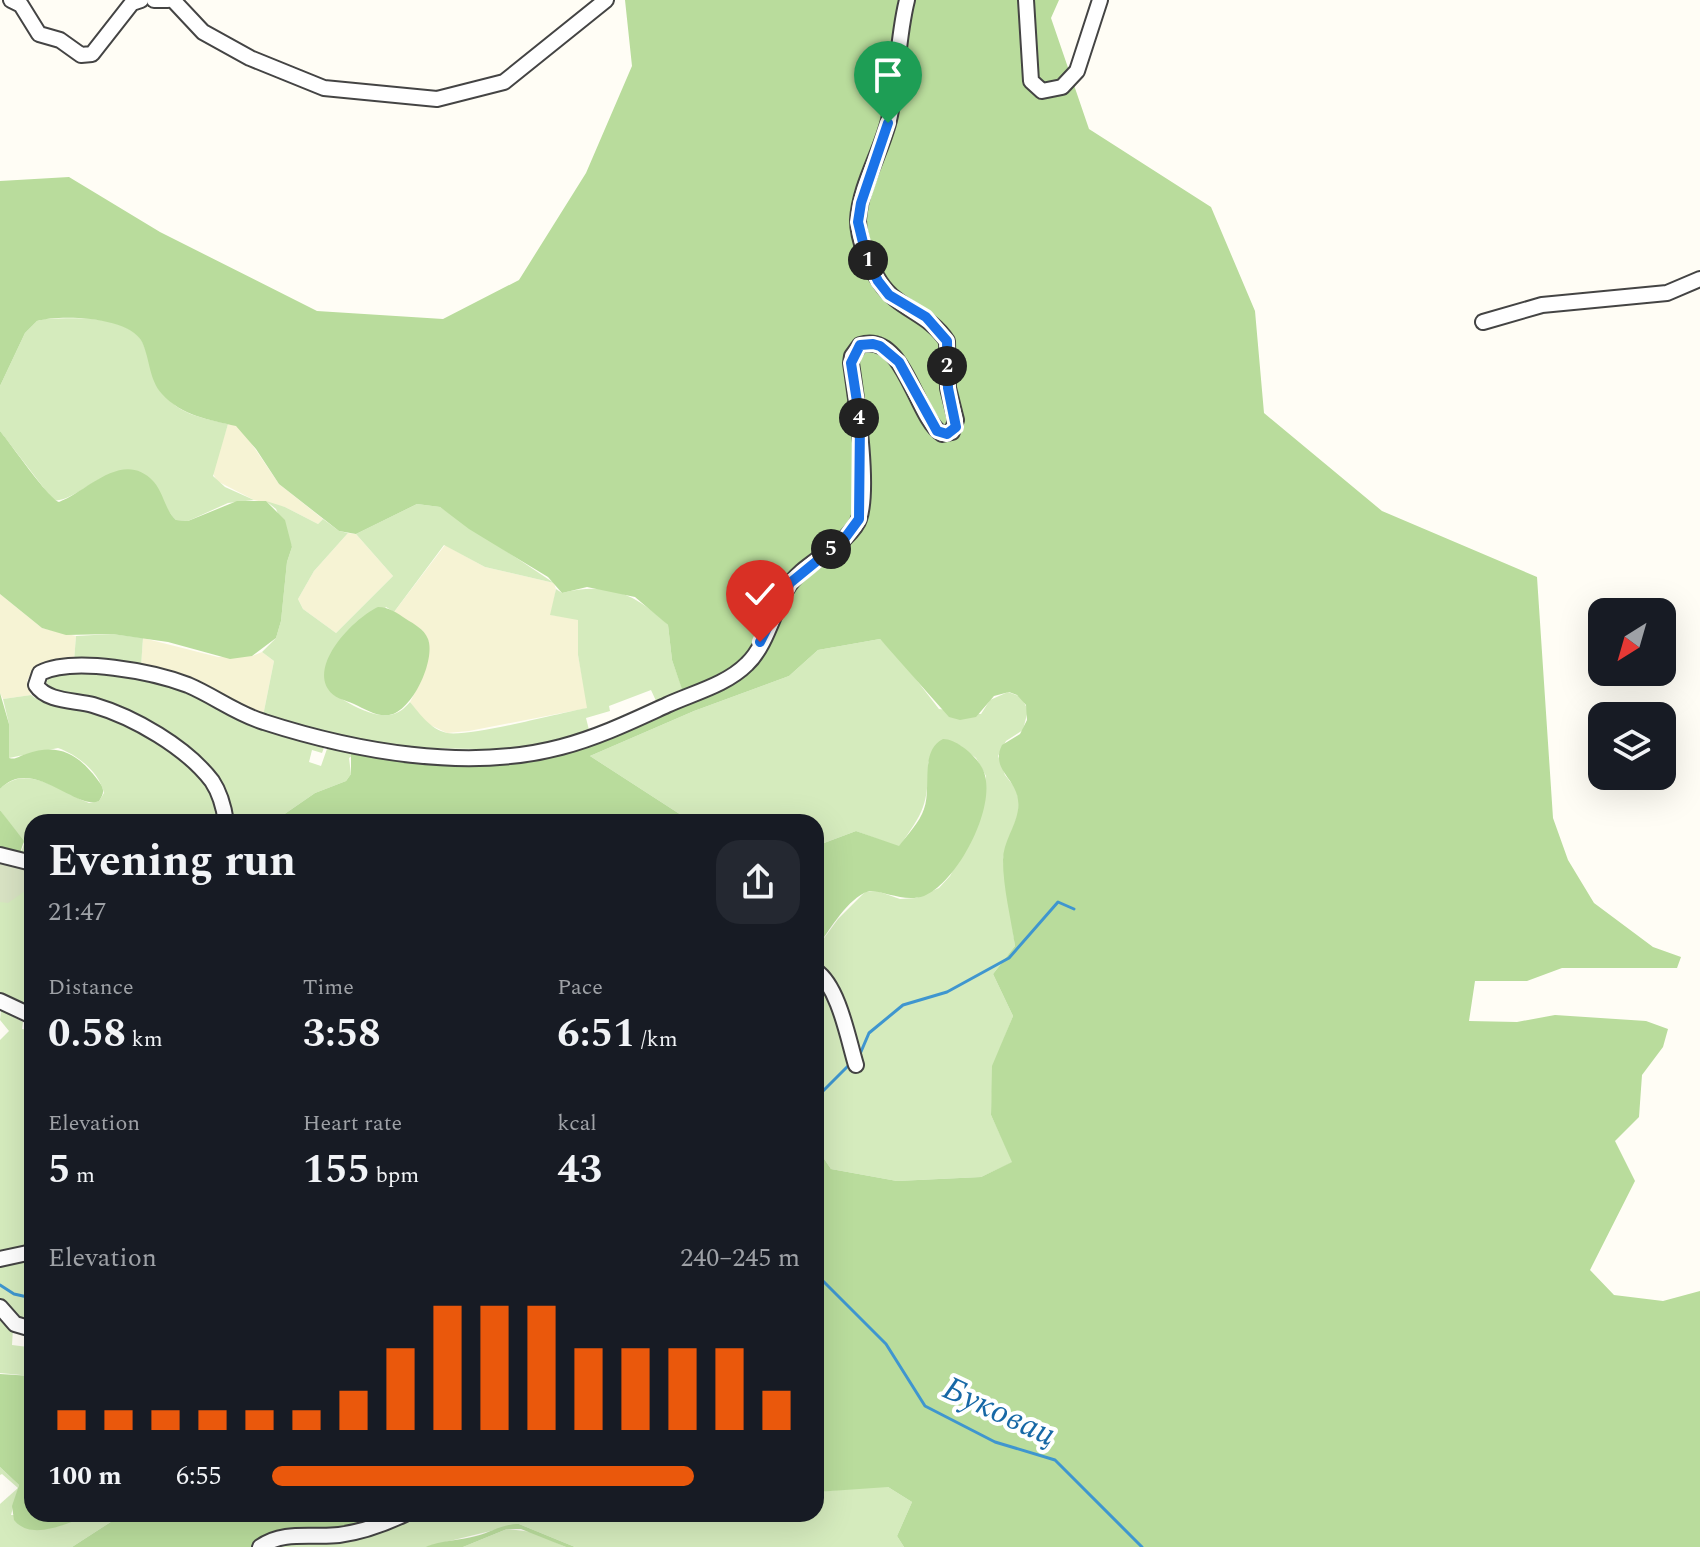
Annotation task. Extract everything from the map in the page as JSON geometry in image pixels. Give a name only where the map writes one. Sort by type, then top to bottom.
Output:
[{"type":"street","points":[[11,0],[21,5],[39,34],[60,40],[81,55],[92,54],[132,3],[141,0]]},
{"type":"street","points":[[154,0],[170,0],[203,32],[250,58],[324,88],[437,99],[504,82],[606,0]]},
{"type":"street","points":[[225,814],[211,781],[169,743],[108,711],[46,695],[36,685],[40,673],[57,667],[74,667],[127,670],[158,677],[187,685],[262,722],[379,752],[526,755],[560,747],[627,725],[733,676],[751,661],[758,650],[790,583],[845,538],[856,525],[862,498],[860,442],[851,363],[860,345],[873,344],[891,355],[906,373],[930,423],[942,434],[952,432],[956,420],[948,388],[947,341],[926,317],[905,307],[884,288],[867,259],[858,222],[861,203],[888,123],[894,92],[898,36],[907,0]]},
{"type":"street","points":[[1026,0],[1031,81],[1042,91],[1062,87],[1077,71],[1100,0]]},
{"type":"street","points":[[1483,322],[1542,305],[1667,293],[1700,279]]},
{"type":"street","points":[[0,855],[24,861]]},
{"type":"street","points":[[824,979],[855,1061]]},
{"type":"street","points":[[0,1001],[24,1012]]},
{"type":"street","points":[[0,1259],[24,1254]]},
{"type":"street","points":[[0,1307],[15,1324],[24,1327]]},
{"type":"street","points":[[260,1547],[279,1538],[342,1534],[380,1522]]},
{"type":"shaded area","points":[[228,424],[236,425],[245,434],[279,484],[323,519],[318,524],[285,507],[254,500],[217,481],[212,472]]},
{"type":"shaded area","points":[[348,533],[356,534],[393,576],[336,633],[303,609],[298,599],[314,571]]},
{"type":"shaded area","points":[[445,545],[485,567],[554,583],[556,589],[551,615],[578,619],[578,655],[588,708],[469,731],[447,733],[426,723],[410,702],[421,681],[429,642],[422,630],[394,612]]},
{"type":"shaded area","points":[[0,594],[42,628],[76,636],[74,661],[42,665],[32,671],[27,681],[31,695],[3,699],[0,693]]},
{"type":"shaded area","points":[[143,638],[218,657],[252,656],[262,652],[274,661],[263,716],[141,667]]},
{"type":"green space","points":[[625,0],[1059,0],[1051,18],[1089,129],[1211,207],[1255,311],[1264,413],[1382,511],[1537,577],[1553,818],[1568,860],[1594,903],[1653,947],[1681,957],[1677,968],[1562,968],[1527,981],[1475,981],[1469,1021],[1517,1022],[1555,1015],[1646,1021],[1668,1029],[1663,1047],[1642,1075],[1639,1117],[1615,1141],[1635,1181],[1590,1270],[1614,1295],[1663,1301],[1700,1291],[1700,1547],[904,1547],[897,1536],[912,1502],[888,1487],[824,1491],[824,1159],[831,1169],[897,1181],[981,1177],[1012,1162],[991,1115],[992,1066],[1013,1016],[993,974],[1015,946],[1003,860],[1017,815],[1018,800],[1001,767],[999,753],[1002,745],[1020,734],[1027,720],[1026,705],[1017,695],[1009,692],[994,696],[976,717],[960,720],[949,717],[880,639],[818,650],[789,676],[694,711],[590,756],[680,814],[285,814],[315,793],[346,781],[351,774],[351,754],[522,759],[686,701],[672,660],[668,625],[635,597],[587,587],[562,593],[548,577],[469,529],[440,507],[417,504],[356,534],[339,531],[279,484],[236,426],[197,416],[178,407],[162,394],[142,342],[124,327],[78,318],[37,321],[25,333],[0,386],[0,181],[69,177],[160,232],[317,311],[443,319],[519,280],[586,173],[632,66]]},
{"type":"green space","points":[[104,320],[135,333],[162,389],[176,406],[197,416],[228,424],[213,476],[225,487],[254,500],[228,503],[188,521],[176,520],[149,479],[132,471],[120,471],[67,498],[53,500],[0,431],[0,386],[25,333],[37,321]]},
{"type":"green space","points":[[0,431],[38,481],[59,502],[105,476],[130,469],[154,482],[176,520],[188,521],[237,501],[266,501],[285,520],[292,547],[276,638],[252,656],[230,659],[168,642],[112,634],[66,635],[42,628],[0,594]]},
{"type":"green space","points":[[266,501],[318,524],[323,519],[339,531],[348,533],[314,571],[298,599],[303,609],[336,633],[393,576],[356,534],[417,504],[440,507],[554,583],[485,567],[444,545],[394,612],[386,607],[325,680],[335,693],[362,710],[381,715],[395,714],[410,702],[435,728],[458,733],[587,708],[578,655],[578,620],[550,615],[556,589],[562,593],[593,589],[620,593],[656,614],[668,625],[672,660],[683,691],[657,703],[651,690],[609,706],[610,711],[586,718],[590,734],[524,750],[383,747],[263,716],[274,661],[262,652],[276,638],[281,621],[287,562],[292,547],[276,509]]},
{"type":"green space","points":[[378,607],[393,611],[418,627],[426,635],[430,648],[425,671],[414,695],[398,712],[389,715],[376,714],[336,697],[328,689],[324,678],[338,641],[359,620]]},
{"type":"green space","points":[[112,634],[143,638],[141,667],[74,661],[76,636]]},
{"type":"green space","points":[[880,639],[901,660],[939,709],[981,714],[990,700],[1008,692],[1021,697],[1028,710],[1023,730],[1006,741],[998,756],[1019,801],[1018,814],[1003,858],[1015,946],[993,974],[1013,1016],[993,1066],[991,1115],[1013,1162],[981,1177],[897,1181],[831,1169],[824,1159],[824,938],[865,892],[877,891],[900,899],[916,898],[939,888],[950,876],[976,830],[986,776],[976,758],[958,744],[928,762],[923,808],[899,847],[856,831],[824,843],[824,814],[680,814],[590,756],[694,711],[789,676],[818,650]]},
{"type":"green space","points":[[70,672],[120,673],[176,686],[325,745],[322,753],[312,750],[309,762],[321,766],[328,746],[355,754],[349,758],[351,774],[346,781],[315,793],[285,814],[226,814],[197,760],[50,689],[46,682],[49,678]]},
{"type":"green space","points":[[0,693],[9,724],[9,758],[48,750],[66,753],[90,770],[99,782],[103,792],[99,801],[78,799],[39,780],[26,778],[12,780],[0,789]]},
{"type":"green space","points":[[31,695],[52,705],[105,713],[138,729],[156,739],[200,775],[209,787],[218,814],[24,814],[24,844],[0,810],[0,789],[10,781],[22,778],[44,782],[89,803],[99,801],[104,793],[98,778],[87,765],[58,748],[9,758],[9,724],[3,699]]},
{"type":"green space","points":[[943,739],[959,744],[981,766],[986,781],[981,818],[963,858],[937,888],[924,896],[907,898],[869,891],[864,893],[843,911],[824,938],[824,843],[856,831],[899,846],[922,814],[929,761],[936,745]]},
{"type":"green space","points":[[0,810],[24,841],[20,853],[0,849]]},
{"type":"green space","points":[[0,858],[24,863],[24,892],[8,903],[0,902]]},
{"type":"green space","points":[[24,890],[24,1008],[0,996],[0,902]]},
{"type":"green space","points":[[1,1010],[23,1022],[24,1029],[24,1252],[0,1257],[0,1040],[9,1031],[0,1020]]},
{"type":"green space","points":[[24,1256],[24,1325],[19,1324],[0,1303],[0,1261]]},
{"type":"green space","points":[[0,1310],[13,1328],[12,1345],[24,1346],[24,1375],[0,1373]]},
{"type":"green space","points":[[0,1374],[24,1376],[24,1522],[72,1522],[38,1530],[21,1526],[14,1520],[12,1506],[19,1485],[0,1467]]},
{"type":"green space","points":[[0,1467],[19,1485],[11,1515],[24,1515],[24,1522],[111,1522],[72,1547],[0,1547],[0,1504],[18,1488],[0,1475]]},
{"type":"green space","points":[[888,1487],[912,1502],[897,1536],[904,1547],[575,1547],[519,1524],[425,1547],[264,1547],[395,1522],[824,1522],[824,1491]]},
{"type":"green space","points":[[111,1522],[391,1522],[264,1547],[72,1547]]},
{"type":"green space","points":[[519,1524],[575,1547],[566,1547],[521,1529],[507,1529],[463,1547],[425,1547],[470,1538]]},
{"type":"green space","points":[[507,1529],[532,1532],[566,1547],[463,1547]]},
{"type":"waterway","points":[[860,1054],[869,1033],[903,1005],[947,992],[1009,958],[1058,902],[1074,909]]},
{"type":"waterway","points":[[824,1090],[849,1065]]},
{"type":"waterway","name":"Буковац","points":[[824,1282],[886,1344],[925,1406],[995,1442],[1055,1460],[1142,1547]]},
{"type":"waterway","name":"Буковац","points":[[0,1285],[24,1296]]},
{"type":"route","points":[[760,642],[790,583],[845,538],[859,519],[862,498],[860,421],[851,363],[855,350],[864,344],[880,346],[899,362],[937,431],[947,434],[956,427],[948,388],[947,341],[926,317],[889,295],[878,281],[867,259],[858,222],[861,203],[888,123]]}]
